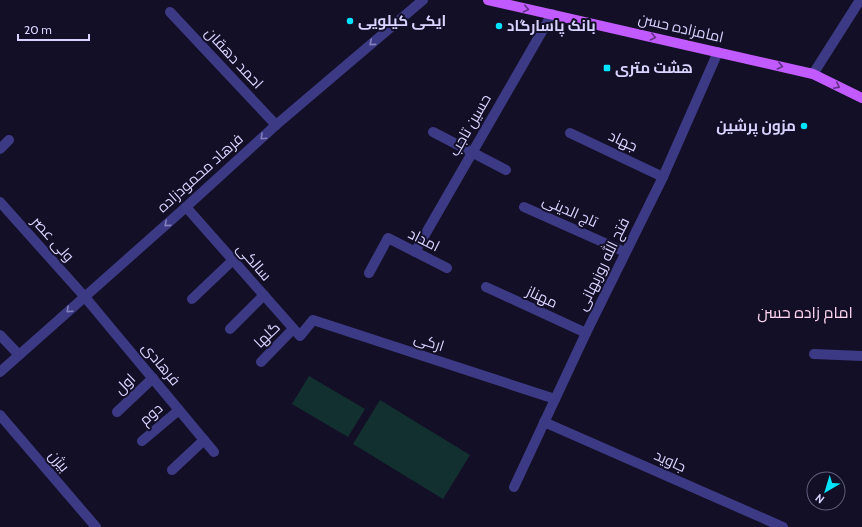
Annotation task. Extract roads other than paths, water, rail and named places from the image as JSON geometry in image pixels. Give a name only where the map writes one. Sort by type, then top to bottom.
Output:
[{"type":"main road","name":"امامزاده حسن","points":[[488,0],[813,74],[862,98]]},
{"type":"street","name":"فرهاد محمودزاده","points":[[0,372],[276,125],[423,0]]},
{"type":"street","points":[[813,74],[860,0]]},
{"type":"street","name":"احمد دهقان","points":[[170,12],[276,125]]},
{"type":"street","name":"حسین تاجب","points":[[415,252],[552,14]]},
{"type":"street","name":"فتح الله روزبهانی","points":[[514,487],[586,333],[663,177],[718,52]]},
{"type":"street","points":[[433,132],[506,170]]},
{"type":"street","name":"جهاد","points":[[570,133],[663,177]]},
{"type":"street","points":[[0,149],[9,140]]},
{"type":"street","name":"ولی عصر","points":[[0,202],[84,296]]},
{"type":"street","name":"سالکی","points":[[186,207],[297,333]]},
{"type":"street","name":"تاج الدینی","points":[[524,207],[625,252]]},
{"type":"street","name":"امداد","points":[[369,273],[388,238],[447,268]]},
{"type":"street","points":[[192,299],[233,260]]},
{"type":"street","name":"مهناز","points":[[486,287],[586,333]]},
{"type":"street","points":[[230,328],[264,295]]},
{"type":"street","name":"فرهادی","points":[[84,296],[214,452]]},
{"type":"street","name":"ارکی","points":[[297,333],[313,320],[555,399]]},
{"type":"street","name":"گلها","points":[[261,362],[297,333]]},
{"type":"street","points":[[0,334],[19,355]]},
{"type":"street","points":[[814,354],[862,356]]},
{"type":"street","name":"اول","points":[[117,412],[153,378]]},
{"type":"street","name":"دوم","points":[[142,441],[179,410]]},
{"type":"street","name":"بیژن","points":[[0,415],[96,527]]},
{"type":"street","name":"جاوید","points":[[544,422],[783,527]]},
{"type":"street","points":[[172,470],[204,440]]},
{"type":"place","name":"ایکی کیلویی","points":[[350,21]]},
{"type":"place","name":"بانک پاسارگاد","points":[[499,26]]},
{"type":"place","name":"هشت متری","points":[[607,68]]},
{"type":"place","name":"مزون پرشین","points":[[804,126]]},
{"type":"district","name":"امام زاده حسن","points":[[805,312]]}]
